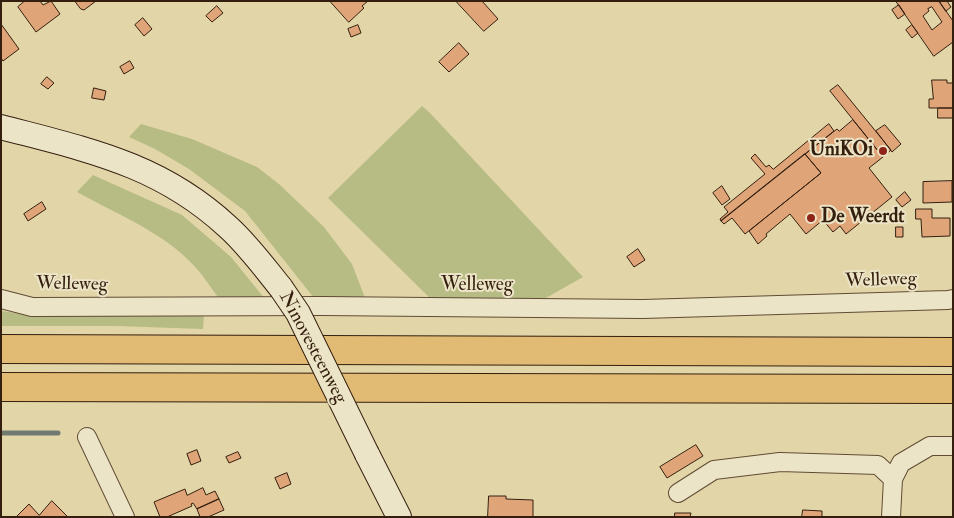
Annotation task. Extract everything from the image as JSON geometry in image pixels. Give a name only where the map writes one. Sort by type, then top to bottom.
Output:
[{"type":"highway","points":[[1,349],[953,352]]},
{"type":"highway","points":[[1,387],[953,389]]},
{"type":"main road","name":"Ninovesteenweg","points":[[1,127],[102,154],[165,181],[192,198],[229,227],[281,288],[298,314],[399,517]]},
{"type":"street","name":"Welleweg","points":[[1,299],[32,307],[643,308],[953,299]]},
{"type":"street","points":[[87,437],[125,517]]},
{"type":"street","points":[[891,517],[893,479],[901,464],[930,446],[953,446]]},
{"type":"street","points":[[678,493],[714,470],[780,462],[878,465],[893,479]]},
{"type":"green space","points":[[422,106],[583,277],[537,303],[434,302],[328,198]]},
{"type":"green space","points":[[141,124],[192,139],[257,167],[279,184],[324,227],[352,264],[365,298],[314,298],[245,211],[189,169],[155,149],[129,137]]},
{"type":"green space","points":[[93,175],[182,215],[231,257],[265,299],[220,300],[189,261],[160,237],[77,192]]},
{"type":"green space","points":[[1,311],[40,316],[204,315],[203,329],[116,326],[1,326]]},
{"type":"building","points":[[25,1],[40,1],[43,5],[51,1],[60,14],[36,32],[18,7]]},
{"type":"building","points":[[75,1],[96,1],[84,10]]},
{"type":"building","points":[[330,1],[368,1],[362,6],[364,8],[349,22]]},
{"type":"building","points":[[456,1],[482,1],[498,19],[484,31]]},
{"type":"building","points":[[896,1],[939,1],[953,21],[953,42],[934,56]],"holes":[[[932,7],[942,22],[932,30],[923,16]]]},
{"type":"building","points":[[939,1],[947,1],[951,7],[946,11]]},
{"type":"building","points":[[899,5],[905,14],[898,19],[892,10]]},
{"type":"building","points":[[217,6],[223,13],[212,22],[206,16]]},
{"type":"building","points":[[143,18],[152,29],[144,36],[135,25]]},
{"type":"building","points":[[1,24],[19,49],[3,61],[1,58]]},
{"type":"building","points":[[358,25],[361,33],[351,37],[348,29]]},
{"type":"building","points":[[912,25],[918,33],[912,38],[906,30]]},
{"type":"building","points":[[459,43],[469,54],[449,72],[439,62]]},
{"type":"building","points":[[130,61],[134,68],[124,74],[120,67]]},
{"type":"building","points":[[47,77],[54,83],[48,89],[41,84]]},
{"type":"building","points":[[932,80],[947,80],[947,83],[953,83],[953,108],[929,108],[929,99],[933,99]]},
{"type":"building","points":[[838,85],[891,150],[883,157],[830,91]]},
{"type":"building","points":[[94,88],[106,91],[104,100],[92,98]]},
{"type":"building","points":[[938,108],[953,108],[953,118],[938,118]]},
{"type":"building","points":[[853,120],[883,157],[869,168],[892,197],[846,234],[840,226],[833,232],[823,220],[806,234],[790,214],[766,234],[767,236],[758,244],[749,231],[821,173],[805,154],[837,129],[839,131]]},
{"type":"building","points":[[829,124],[834,131],[721,221],[720,219],[728,212],[724,207],[765,174],[751,158],[755,154],[766,167],[769,165],[773,169]]},
{"type":"building","points":[[885,125],[901,144],[892,152],[876,131]]},
{"type":"building","points":[[805,154],[821,173],[745,234],[732,218],[724,224],[721,221]]},
{"type":"building","points":[[952,181],[952,202],[923,203],[923,182]]},
{"type":"building","points":[[722,186],[730,199],[722,205],[713,193]]},
{"type":"building","points":[[905,192],[911,200],[902,207],[896,200]]},
{"type":"building","points":[[42,202],[46,209],[28,221],[24,214]]},
{"type":"building","points":[[916,209],[932,209],[932,218],[950,218],[950,236],[922,237],[921,219],[916,219]]},
{"type":"building","points":[[896,227],[903,227],[903,237],[896,237]]},
{"type":"building","points":[[638,249],[645,260],[634,267],[627,257]]},
{"type":"building","points":[[696,445],[703,456],[667,478],[660,467]]},
{"type":"building","points":[[197,450],[201,461],[191,465],[187,454]]},
{"type":"building","points":[[238,452],[241,458],[229,463],[226,457]]},
{"type":"building","points":[[287,473],[291,484],[280,489],[275,478]]},
{"type":"building","points":[[203,488],[206,495],[215,491],[219,499],[197,509],[193,503],[191,504],[192,506],[167,517],[160,517],[154,502],[185,489],[187,495]]},
{"type":"building","points":[[489,496],[506,496],[506,499],[533,500],[533,517],[488,517]]},
{"type":"building","points":[[219,499],[224,510],[208,517],[200,517],[197,509]]},
{"type":"building","points":[[52,501],[68,517],[16,517],[29,504],[39,515]]},
{"type":"building","points":[[803,510],[822,511],[822,517],[802,517]]},
{"type":"building","points":[[675,513],[691,513],[690,517],[675,517]]},
{"type":"waterway","points":[[1,433],[58,433]]},
{"type":"place","name":"UniKOi","points":[[883,151]]},
{"type":"place","name":"De Weerdt","points":[[811,218]]}]
